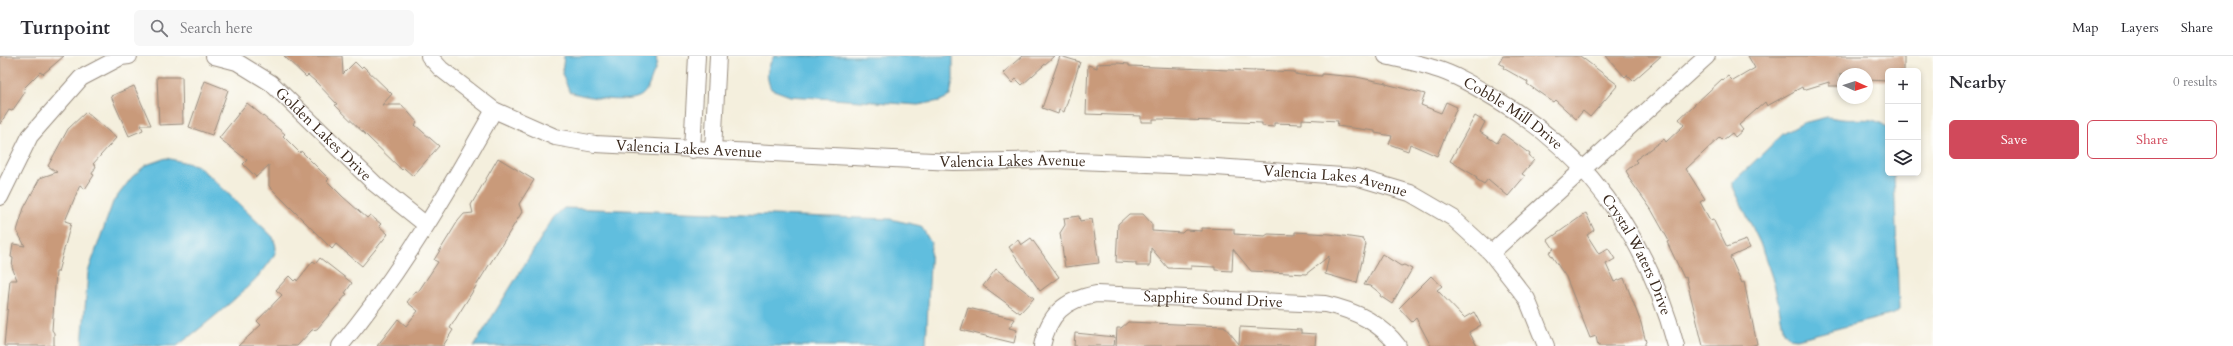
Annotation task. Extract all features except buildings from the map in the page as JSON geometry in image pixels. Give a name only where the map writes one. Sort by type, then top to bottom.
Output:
[{"type":"street","points":[[0,197],[30,136],[81,78],[121,57],[129,56]]},
{"type":"street","name":"Golden Lakes Drive","points":[[214,56],[237,62],[271,83],[374,184],[425,224]]},
{"type":"street","name":"Valencia Lakes Avenue","points":[[429,56],[441,69],[494,110],[555,137],[595,144],[953,162],[1055,160],[1216,167],[1356,177],[1410,193],[1453,218],[1491,253],[1527,299],[1546,346]]},
{"type":"street","points":[[692,150],[698,56]]},
{"type":"street","points":[[713,150],[718,56]]},
{"type":"street","name":"Cobble Mill Drive","points":[[1386,56],[1436,62],[1520,113],[1563,147],[1585,169]]},
{"type":"street","points":[[1491,253],[1585,169],[1707,56]]},
{"type":"street","points":[[340,346],[367,313],[402,263],[494,110]]},
{"type":"street","name":"Crystal Waters Drive","points":[[1585,169],[1622,217],[1647,261],[1668,316],[1676,346]]},
{"type":"street","name":"Sapphire Sound Drive","points":[[1042,346],[1045,332],[1060,309],[1070,301],[1096,294],[1325,304],[1350,311],[1370,320],[1398,346]]},
{"type":"water","points":[[564,56],[656,56],[657,62],[649,84],[642,95],[636,98],[618,100],[585,96],[570,92],[562,74]]},
{"type":"water","points":[[774,56],[953,56],[953,80],[950,96],[940,101],[918,105],[790,96],[771,89],[767,76]]},
{"type":"water","points":[[1827,117],[1840,119],[1866,119],[1877,121],[1885,126],[1885,176],[1894,176],[1899,310],[1894,314],[1797,339],[1789,338],[1784,332],[1774,283],[1760,243],[1733,187],[1733,182],[1783,134],[1803,123]]},
{"type":"water","points":[[166,158],[196,165],[213,179],[273,237],[276,246],[275,253],[257,277],[244,290],[215,316],[177,346],[82,346],[88,272],[113,202],[132,177],[146,165]]},
{"type":"water","points":[[564,208],[890,219],[921,226],[931,243],[926,346],[474,346],[554,217]]}]
